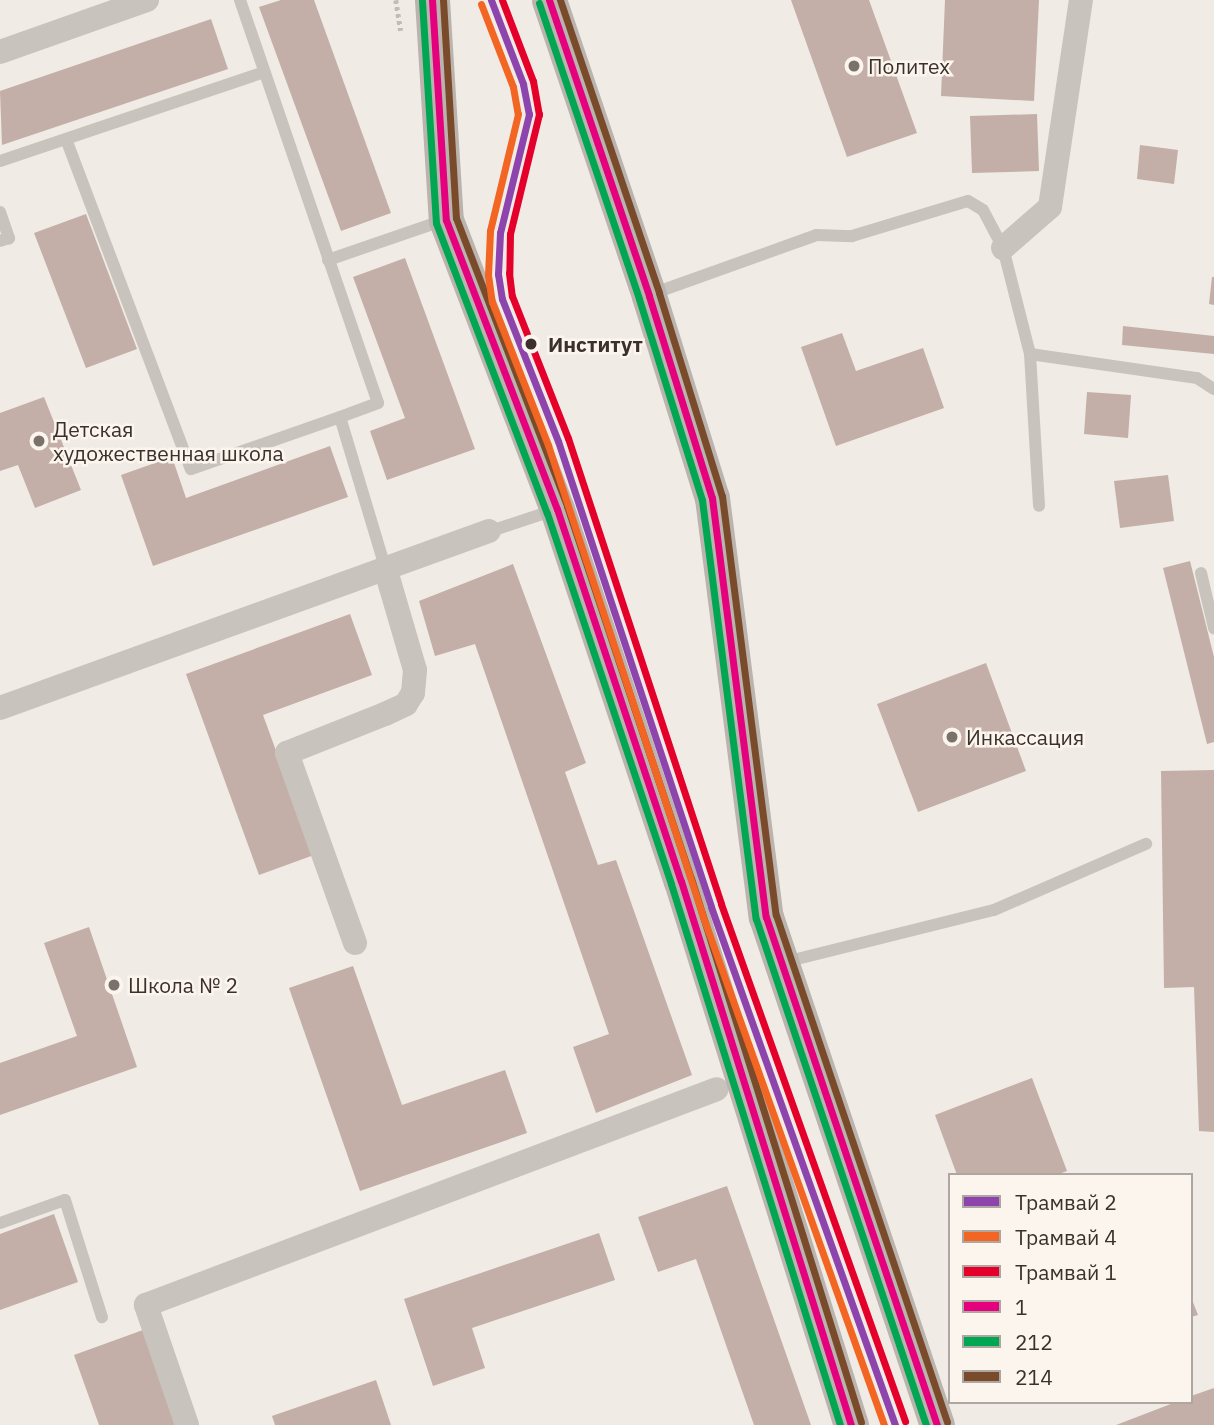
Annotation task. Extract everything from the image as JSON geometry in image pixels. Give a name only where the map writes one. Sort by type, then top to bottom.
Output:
[{"type":"main road","points":[[432,0],[446,220],[557,509],[681,881],[729,1084],[851,1425]]},
{"type":"main road","points":[[549,0],[649,296],[712,498],[766,917],[937,1425]]},
{"type":"street","points":[[0,52],[147,0]]},
{"type":"street","points":[[1003,248],[1050,207],[1081,0]]},
{"type":"street","points":[[0,708],[489,531]]},
{"type":"street","points":[[355,943],[287,753],[406,704],[413,693],[415,670],[386,571]]},
{"type":"street","points":[[146,1306],[729,1084]]},
{"type":"lane","points":[[66,139],[191,468],[378,403],[240,0]]},
{"type":"lane","points":[[0,161],[264,72]]},
{"type":"lane","points":[[649,296],[817,234],[852,236],[968,201],[983,210],[1003,248],[1030,354],[1040,506]]},
{"type":"lane","points":[[0,212],[9,238],[0,241]]},
{"type":"lane","points":[[328,260],[446,220]]},
{"type":"lane","points":[[1030,354],[1197,378],[1214,389]]},
{"type":"lane","points":[[340,417],[386,571]]},
{"type":"lane","points":[[0,708],[386,571],[489,531],[557,509]]},
{"type":"lane","points":[[1201,573],[1214,628]]},
{"type":"lane","points":[[781,963],[993,910],[1146,844]]},
{"type":"lane","points":[[0,1223],[65,1200],[102,1317]]},
{"type":"lane","points":[[146,1306],[187,1425]]},
{"type":"building","points":[[281,0],[314,0],[391,213],[341,231],[259,7]]},
{"type":"building","name":"Политех","points":[[791,0],[869,0],[917,133],[847,157]]},
{"type":"building","points":[[945,0],[1039,0],[1034,101],[941,96]]},
{"type":"building","points":[[211,19],[228,69],[2,145],[0,91]]},
{"type":"building","points":[[1037,114],[1039,171],[972,173],[970,116]]},
{"type":"building","points":[[1140,145],[1178,150],[1174,184],[1137,179]]},
{"type":"building","points":[[86,214],[137,349],[86,368],[34,233]]},
{"type":"building","points":[[405,258],[475,449],[387,480],[370,431],[405,418],[353,277]]},
{"type":"building","points":[[1214,277],[1214,305],[1209,304]]},
{"type":"building","points":[[1123,326],[1214,336],[1214,354],[1122,345]]},
{"type":"building","points":[[842,333],[856,371],[923,348],[944,408],[836,446],[801,347]]},
{"type":"building","points":[[1087,392],[1131,395],[1128,438],[1084,434]]},
{"type":"building","points":[[44,397],[81,490],[35,508],[18,465],[0,471],[0,413]]},
{"type":"building","points":[[330,446],[348,497],[153,566],[121,475],[172,457],[186,498]]},
{"type":"building","points":[[1168,475],[1174,521],[1120,528],[1114,481]]},
{"type":"building","points":[[1190,561],[1214,657],[1214,742],[1207,744],[1163,568]]},
{"type":"building","points":[[513,564],[586,763],[565,772],[598,865],[616,860],[692,1075],[596,1113],[573,1047],[609,1034],[475,644],[435,656],[419,601]]},
{"type":"building","points":[[350,614],[372,675],[263,715],[314,855],[259,875],[186,674]]},
{"type":"building","name":"Инкассация","points":[[986,663],[1026,771],[918,812],[877,704]]},
{"type":"building","points":[[1214,770],[1214,1132],[1199,1131],[1194,987],[1164,988],[1161,771]]},
{"type":"building","points":[[89,927],[137,1067],[0,1115],[0,1063],[77,1036],[44,943]]},
{"type":"building","points":[[353,966],[402,1105],[505,1070],[527,1133],[360,1191],[289,988]]},
{"type":"building","points":[[1032,1078],[1067,1171],[956,1173],[935,1115]]},
{"type":"building","points":[[727,1186],[811,1425],[754,1425],[696,1259],[658,1272],[638,1217]]},
{"type":"building","points":[[54,1214],[78,1282],[0,1310],[0,1234]]},
{"type":"building","points":[[599,1233],[615,1280],[472,1328],[485,1368],[433,1386],[404,1299]]},
{"type":"building","points":[[1193,1302],[1198,1315],[1193,1316]]},
{"type":"building","points":[[143,1330],[177,1425],[99,1425],[74,1355]]},
{"type":"building","points":[[376,1380],[391,1425],[275,1425],[272,1416]]},
{"type":"building","points":[[1214,1388],[1214,1425],[1116,1425],[1171,1404],[1193,1404],[1193,1395]]},
{"type":"tram line","name":"2","points":[[491,0],[523,84],[529,114],[500,233],[498,274],[502,299],[558,441],[711,907],[895,1425]]},
{"type":"tram line","name":"1","points":[[502,0],[533,81],[539,114],[510,234],[509,273],[512,296],[568,438],[721,904],[905,1421]]},
{"type":"tram line","name":"4","points":[[481,4],[513,87],[518,114],[490,231],[488,275],[492,302],[548,445],[701,911],[884,1425]]},
{"type":"transit line","name":"1","points":[[432,0],[446,220],[557,509],[681,881],[851,1425]]},
{"type":"transit line","name":"214","points":[[443,0],[456,218],[567,506],[691,878],[861,1422]]},
{"type":"transit line","name":"1","points":[[549,0],[649,296],[712,498],[766,917],[937,1425]]},
{"type":"transit line","name":"214","points":[[560,0],[659,293],[722,496],[776,915],[947,1422]]},
{"type":"transit line","name":"212","points":[[422,1],[436,223],[547,513],[671,884],[840,1425]]},
{"type":"transit line","name":"212","points":[[539,3],[639,299],[702,500],[756,919],[926,1425]]},
{"type":"place","name":"Политех","points":[[854,66]]},
{"type":"place","name":"Институт","points":[[531,344]]},
{"type":"place","name":"Детская художественная школа","points":[[39,441]]},
{"type":"place","name":"Инкассация","points":[[952,737]]},
{"type":"place","name":"Школа № 2","points":[[114,985]]}]
